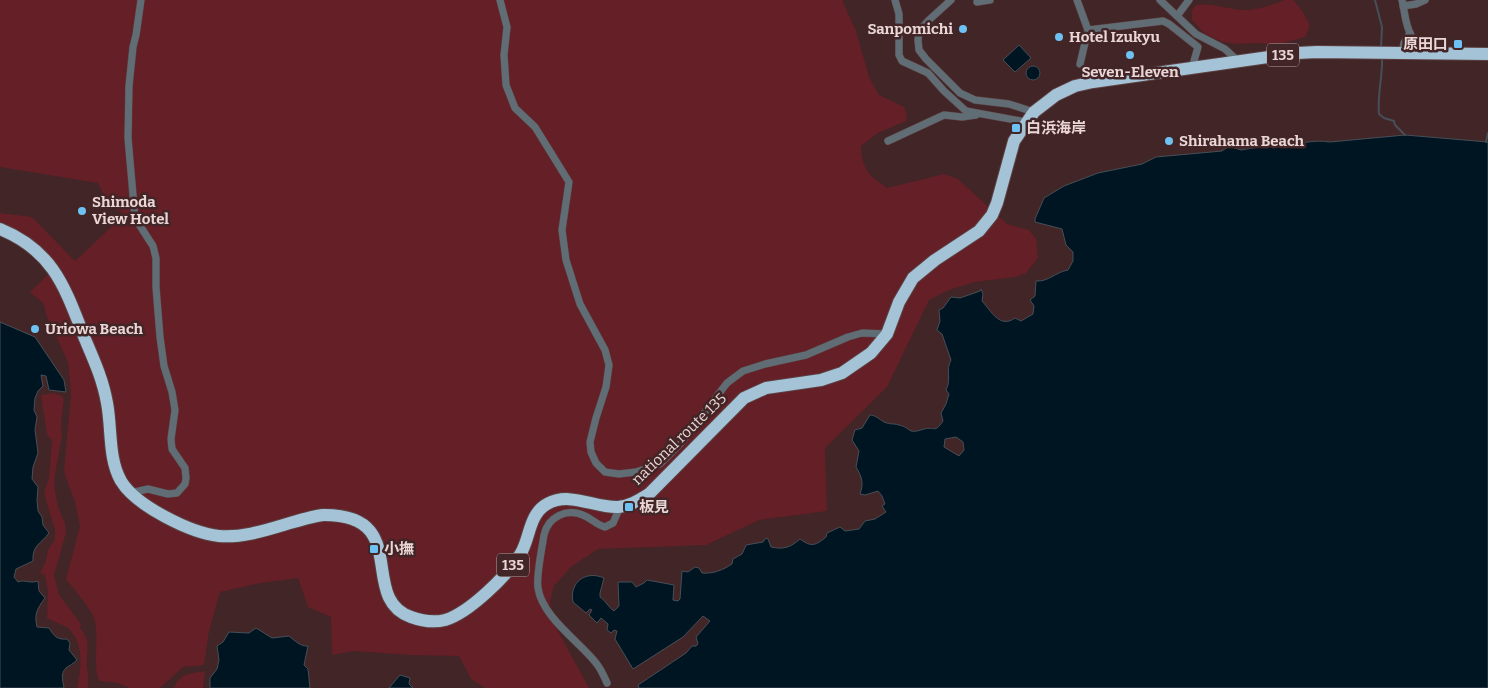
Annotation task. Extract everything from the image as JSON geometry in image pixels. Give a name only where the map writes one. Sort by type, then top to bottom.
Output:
[{"type":"highway","name":"national route 135","points":[[0,229],[21,239],[43,256],[54,269],[67,292],[103,383],[108,405],[112,452],[121,481],[130,493],[152,510],[196,530],[219,536],[245,534],[323,515],[352,518],[363,524],[376,541],[380,551],[384,584],[391,602],[398,610],[408,616],[421,621],[431,622],[443,620],[464,611],[502,578],[515,563],[522,551],[532,523],[544,505],[554,500],[570,499],[601,506],[620,507],[635,503],[649,494],[744,398],[766,388],[821,380],[842,373],[871,353],[887,334],[899,302],[913,278],[935,260],[979,231],[992,215],[1014,141],[1030,117],[1056,94],[1075,86],[1109,79],[1297,53],[1402,53]]},
{"type":"highway","name":"135","points":[[1402,53],[1488,54]]},
{"type":"street","points":[[130,493],[148,489],[168,494],[177,493],[185,484],[186,478],[185,468],[172,449],[171,440],[175,410],[164,366],[160,337],[156,258],[153,246],[135,218],[132,197],[128,138],[129,86],[132,47],[136,35],[141,0]]},
{"type":"street","points":[[500,0],[507,27],[504,55],[506,85],[515,108],[535,127],[569,182],[562,230],[566,260],[580,304],[605,350],[609,365],[606,388],[590,442],[591,452],[596,463],[605,472],[619,474],[636,472],[660,464],[682,442],[727,383],[743,371],[806,355],[848,336],[887,334]]},
{"type":"street","points":[[896,0],[899,14],[900,59],[928,73],[963,109],[980,114]]},
{"type":"street","points":[[952,0],[919,31],[919,50],[960,93],[975,100],[1009,104],[1030,117]]},
{"type":"street","points":[[977,2],[990,0]]},
{"type":"street","points":[[1077,0],[1088,30],[1080,64]]},
{"type":"street","points":[[1160,0],[1196,34],[1225,49],[1238,61]]},
{"type":"street","points":[[1177,16],[1189,0]]},
{"type":"street","points":[[1424,0],[1416,4],[1403,3],[1406,23],[1410,33],[1425,53]]},
{"type":"street","points":[[1088,30],[1163,21],[1198,47],[1194,67]]},
{"type":"street","points":[[1402,53],[1404,43],[1410,33]]},
{"type":"street","points":[[888,142],[944,115],[962,117],[980,114],[1030,117]]},
{"type":"street","points":[[607,683],[596,662],[548,612],[538,588],[546,527],[550,520],[567,513],[578,513],[605,527],[612,523],[620,507]]},
{"type":"shaded area","points":[[0,0],[842,0],[856,31],[869,77],[879,95],[904,107],[907,114],[906,121],[878,133],[861,146],[863,161],[871,175],[887,188],[944,174],[958,179],[1007,224],[1029,230],[1036,239],[1038,258],[1026,273],[1015,277],[975,282],[949,290],[929,300],[887,387],[825,448],[827,511],[759,520],[706,545],[598,549],[571,567],[554,586],[550,601],[551,614],[557,629],[589,688],[485,688],[471,679],[459,656],[353,651],[332,655],[331,617],[308,607],[298,578],[261,583],[220,592],[209,631],[204,665],[183,667],[160,688],[130,688],[117,683],[99,681],[96,666],[96,626],[94,618],[86,604],[66,579],[80,526],[75,502],[64,472],[71,393],[68,362],[46,314],[44,304],[30,292],[56,267],[0,223],[0,213],[32,217],[75,261],[124,215],[106,200],[98,183],[0,167]]},
{"type":"shaded area","points":[[1285,0],[1293,0],[1307,19],[1310,26],[1305,37],[1280,44],[1237,44],[1223,42],[1205,34],[1192,20],[1192,10],[1196,5],[1249,10]]},
{"type":"shaded area","points":[[54,393],[62,396],[64,400],[61,424],[62,436],[54,480],[58,507],[65,523],[66,533],[54,575],[59,595],[81,624],[80,628],[86,638],[88,647],[88,688],[77,688],[80,673],[80,657],[77,641],[73,634],[67,627],[47,618],[48,592],[45,575],[40,573],[46,561],[48,550],[55,539],[55,530],[44,493],[49,478],[52,441],[47,434],[41,395]]},
{"type":"shaded area","points":[[205,671],[203,688],[174,688],[183,676]]},
{"type":"water","points":[[1019,45],[1031,58],[1015,72],[1003,60]]},
{"type":"water","points":[[1033,66],[1038,68],[1040,73],[1038,78],[1033,80],[1028,78],[1026,73],[1028,68]]},
{"type":"water","points":[[1405,135],[1488,142],[1488,688],[639,688],[638,685],[686,653],[692,646],[696,646],[698,644],[696,637],[710,621],[703,616],[683,637],[633,669],[615,639],[617,631],[614,630],[611,633],[607,630],[608,624],[601,618],[597,623],[589,615],[592,610],[590,609],[586,613],[573,602],[572,595],[576,584],[585,577],[591,576],[604,578],[600,597],[614,611],[619,606],[618,582],[632,582],[636,587],[647,580],[674,585],[673,600],[678,601],[680,599],[682,571],[688,572],[695,567],[699,568],[702,573],[721,570],[732,564],[733,559],[742,554],[746,545],[763,542],[766,538],[771,547],[776,548],[787,547],[800,539],[808,544],[814,544],[826,537],[827,533],[840,527],[845,531],[859,529],[865,521],[875,519],[886,512],[882,506],[885,504],[882,496],[878,491],[865,495],[860,494],[862,480],[856,467],[859,451],[852,440],[855,430],[862,428],[870,415],[884,422],[897,424],[912,431],[936,428],[943,421],[941,413],[949,394],[946,390],[951,360],[942,334],[937,330],[940,321],[939,310],[943,308],[951,297],[960,298],[981,289],[983,294],[982,301],[992,314],[1000,320],[1010,321],[1015,318],[1021,321],[1033,314],[1034,306],[1030,300],[1035,296],[1036,281],[1044,280],[1068,270],[1073,261],[1073,252],[1066,245],[1062,229],[1035,222],[1044,198],[1064,186],[1098,173],[1142,164],[1156,157],[1222,151],[1229,146],[1241,150],[1287,142],[1330,142]],"holes":[[[956,437],[963,442],[964,450],[959,456],[944,447],[945,439]]]},
{"type":"water","points":[[0,322],[35,337],[64,380],[66,392],[49,390],[46,376],[41,375],[43,386],[35,398],[34,410],[37,417],[35,430],[38,453],[33,467],[32,479],[38,487],[38,511],[42,517],[43,525],[49,533],[34,551],[33,561],[16,569],[14,577],[18,582],[38,581],[39,591],[45,598],[37,612],[37,627],[49,628],[56,637],[67,639],[70,643],[69,650],[77,660],[66,668],[63,673],[64,688],[0,688]]},
{"type":"water","points":[[256,628],[272,638],[289,636],[300,644],[308,646],[304,665],[308,669],[310,688],[210,688],[210,678],[217,669],[219,660],[217,646],[223,642],[229,632],[249,633]]},
{"type":"water","points":[[400,675],[410,678],[409,684],[413,688],[389,688]]},
{"type":"waterway","points":[[1375,0],[1382,27],[1381,47]]},
{"type":"waterway","points":[[1382,57],[1379,114],[1384,118],[1394,121],[1395,125],[1405,135]]},
{"type":"waterway","points":[[1486,142],[1488,133]]},
{"type":"place","name":"Sanpomichi","points":[[963,29]]},
{"type":"place","name":"Hotel Izukyu","points":[[1059,37]]},
{"type":"place","name":"原田口","points":[[1458,44]]},
{"type":"place","name":"Seven-Eleven","points":[[1130,55]]},
{"type":"place","name":"白浜海岸","points":[[1016,128]]},
{"type":"place","name":"Shirahama Beach","points":[[1169,141]]},
{"type":"place","name":"Shimoda View Hotel","points":[[82,211]]},
{"type":"place","name":"Uriowa Beach","points":[[35,329]]},
{"type":"place","name":"板見","points":[[629,507]]},
{"type":"place","name":"小撫","points":[[374,549]]}]
